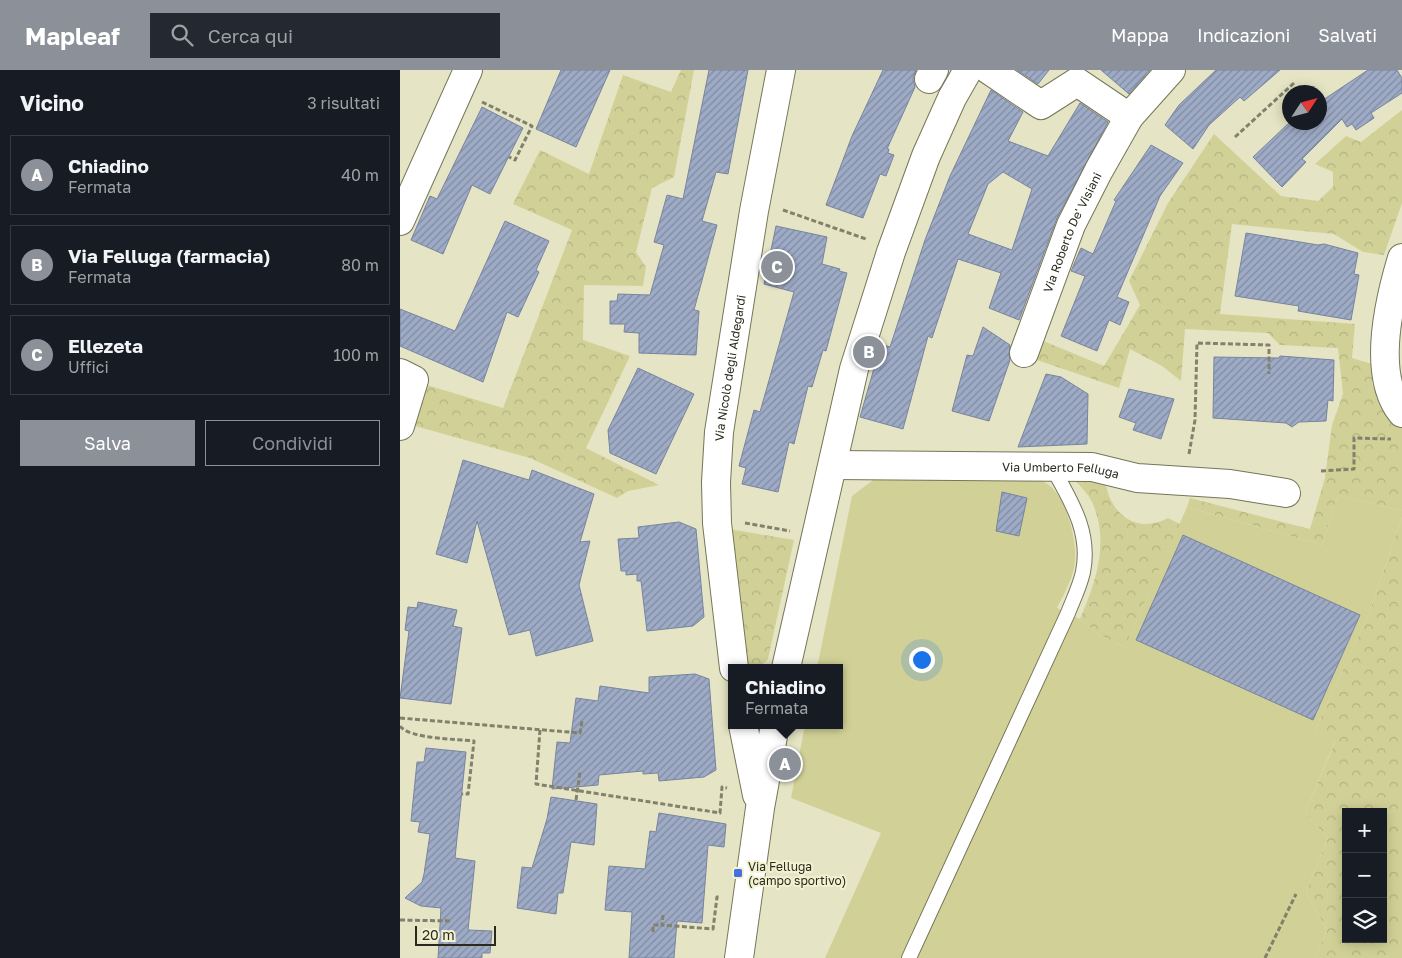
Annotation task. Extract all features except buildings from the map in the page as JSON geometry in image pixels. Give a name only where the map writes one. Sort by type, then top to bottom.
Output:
[{"type":"street","name":"Via Nicolò degli Aldegardi","points":[[734,664],[717,523],[716,482],[720,432],[754,211],[781,70]]},
{"type":"street","points":[[787,664],[854,369],[891,252],[926,156],[952,98],[968,70]]},
{"type":"street","points":[[989,70],[1041,105],[1077,82],[1129,117]]},
{"type":"street","name":"Via Roberto De' Visiani","points":[[1024,353],[1071,225],[1129,117],[1171,70]]},
{"type":"street","points":[[400,221],[464,81]]},
{"type":"street","points":[[1402,258],[1390,306],[1386,340],[1389,392],[1402,413]]},
{"type":"street","points":[[400,373],[414,380],[400,426]]},
{"type":"street","name":"Via Umberto Felluga","points":[[833,464],[1092,468],[1137,478],[1230,484],[1286,493]]},
{"type":"street","points":[[744,729],[760,808]]},
{"type":"street","points":[[739,958],[760,808],[774,729]]},
{"type":"lane","points":[[909,958],[1068,613],[1083,573],[1086,542],[1078,514],[1052,467]]},
{"type":"path","points":[[464,81],[532,126],[515,160],[509,157]]},
{"type":"path","points":[[1235,137],[1294,83]]},
{"type":"path","points":[[775,208],[867,240]]},
{"type":"path","points":[[1182,482],[1195,420],[1197,343],[1269,345],[1269,374]]},
{"type":"path","points":[[1321,471],[1354,469],[1354,438],[1392,439]]},
{"type":"path","points":[[738,522],[792,531]]},
{"type":"path","points":[[400,718],[580,733],[582,721]]},
{"type":"path","points":[[400,726],[403,730],[415,734],[474,741],[468,794],[462,794]]},
{"type":"path","points":[[540,730],[536,784],[720,813],[722,787],[735,789]]},
{"type":"path","points":[[576,800],[580,772]]},
{"type":"path","points":[[1265,958],[1296,894]]},
{"type":"path","points":[[653,932],[653,924],[713,929],[717,897],[726,898]]},
{"type":"path","points":[[662,925],[663,915]]},
{"type":"path","points":[[400,920],[452,921]]},
{"type":"green space","points":[[681,70],[694,70],[674,177],[652,188],[636,252],[646,267],[643,286],[584,285],[583,340],[630,356],[586,448],[659,485],[628,491],[617,498],[530,458],[415,426],[427,385],[503,408],[572,230],[513,204],[540,150],[589,174],[623,75],[671,92]]},
{"type":"green space","points":[[1402,110],[1402,203],[1384,255],[1363,252],[1334,234],[1232,224],[1220,314],[1355,324],[1352,358],[1372,364],[1372,384],[1384,408],[1402,428],[1402,511],[1338,495],[1322,545],[1187,507],[1190,498],[1310,529],[1325,478],[1332,425],[1343,394],[1338,348],[1280,345],[1268,333],[1185,329],[1181,381],[1162,366],[1130,349],[1119,388],[1034,359],[1041,340],[1104,366],[1140,305],[1129,281],[1168,203],[1214,134],[1281,196],[1318,201],[1333,187],[1333,172],[1315,164],[1346,136],[1361,142]]},
{"type":"green space","points":[[1000,476],[1023,477],[1041,480],[1046,483],[1059,497],[1069,518],[1075,552],[1071,579],[1057,608],[1080,619],[1099,635],[1125,647],[1187,507],[1322,545],[1338,495],[1402,511],[1402,517],[1369,613],[1314,732],[1335,741],[1305,813],[1328,838],[1306,892],[1327,930],[1315,958],[825,958],[881,833],[791,798],[804,729],[843,729],[843,664],[818,664],[852,496],[873,480]]},
{"type":"green space","points":[[1088,476],[1106,485],[1114,505],[1128,519],[1146,524],[1168,518],[1180,524],[1125,647],[1099,635],[1080,619],[1096,576],[1100,547],[1100,532],[1092,502],[1073,478]]},
{"type":"green space","points":[[1402,517],[1402,958],[1315,958],[1327,930],[1306,892],[1328,838],[1305,813],[1335,742],[1314,732],[1369,613]]},
{"type":"green space","points":[[729,529],[794,540],[768,659],[763,664],[744,664]]},
{"type":"place","name":"Ellezeta","points":[[777,267]]},
{"type":"place","name":"Via Felluga (farmacia)","points":[[869,352]]},
{"type":"place","name":"Chiadino","points":[[785,764]]},
{"type":"place","name":"Via Felluga (campo sportivo)","points":[[738,873]]}]
